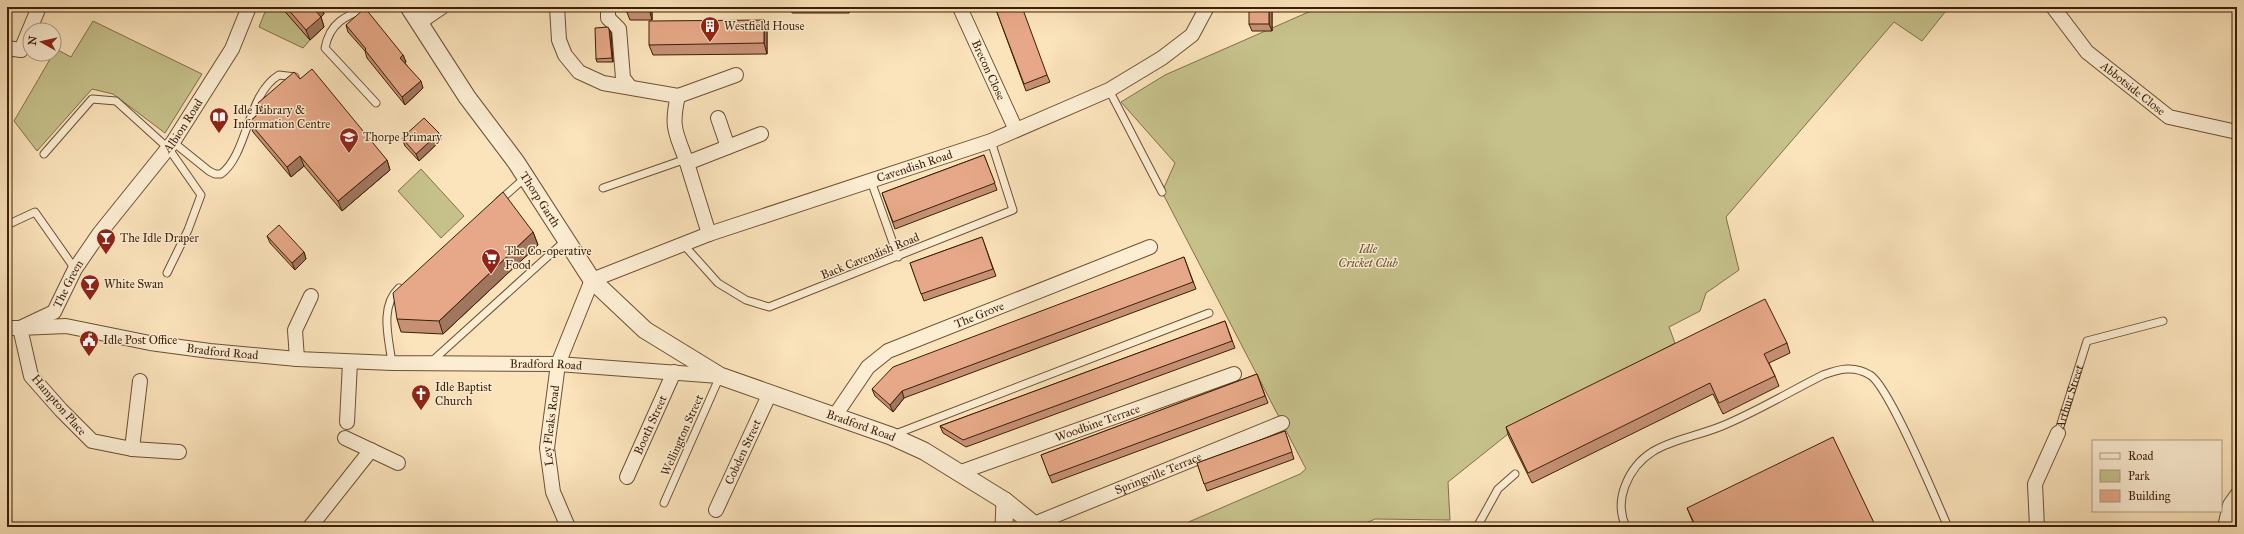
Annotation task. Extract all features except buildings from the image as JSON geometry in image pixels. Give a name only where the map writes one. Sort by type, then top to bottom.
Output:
[{"type":"street","points":[[7,48],[21,50],[39,7]]},
{"type":"street","name":"Albion Road","points":[[99,234],[171,146],[232,49],[249,7]]},
{"type":"street","name":"Thorp Garth","points":[[409,7],[467,97],[526,177],[592,280],[645,330],[720,376]]},
{"type":"street","points":[[420,22],[442,7]]},
{"type":"street","points":[[557,7],[559,40],[572,64],[579,72],[603,83],[678,96],[736,75]]},
{"type":"street","points":[[608,7],[608,18],[619,29],[623,78],[630,88]]},
{"type":"street","name":"Cavendish Road","points":[[592,280],[709,234],[991,141],[1109,90],[1162,58],[1192,35],[1208,7]]},
{"type":"street","name":"Abbotside Close","points":[[2053,7],[2087,52],[2169,117],[2237,132]]},
{"type":"street","name":"Brecon Close","points":[[961,10],[1016,130]]},
{"type":"street","points":[[678,96],[673,115],[674,132],[687,161],[709,234]]},
{"type":"street","points":[[718,118],[728,147]]},
{"type":"street","points":[[687,161],[761,134]]},
{"type":"street","name":"The Green","points":[[13,328],[54,312],[75,268],[99,234]]},
{"type":"street","name":"The Grove","points":[[834,417],[868,367],[888,351],[1150,248]]},
{"type":"street","name":"Ley Fleaks Road","points":[[568,527],[553,492],[547,448],[558,364],[592,280]]},
{"type":"street","points":[[297,359],[295,330],[311,296]]},
{"type":"street","name":"Bradford Road","points":[[13,328],[66,326],[157,344],[297,359],[392,364],[430,362],[558,364],[720,376],[891,436],[924,451],[961,472],[1005,501],[1036,526]]},
{"type":"street","name":"Hampton Place","points":[[13,328],[31,376],[61,410],[92,441],[132,449],[179,452]]},
{"type":"street","points":[[347,422],[350,362]]},
{"type":"street","name":"Booth Street","points":[[627,477],[674,372]]},
{"type":"street","name":"Woodbine Terrace","points":[[961,472],[1234,374]]},
{"type":"street","points":[[132,449],[140,381]]},
{"type":"street","name":"Cobden Street","points":[[716,510],[770,393]]},
{"type":"street","name":"Springville Terrace","points":[[1036,526],[1282,423]]},
{"type":"street","name":"Arthur Street","points":[[2037,527],[2036,484],[2058,433]]},
{"type":"street","points":[[345,438],[398,463]]},
{"type":"street","points":[[310,527],[371,450]]},
{"type":"street","points":[[2225,527],[2230,505],[2237,495]]},
{"type":"street","points":[[1004,527],[1005,501]]},
{"type":"lane","points":[[368,7],[347,16],[328,33],[325,48],[376,103]]},
{"type":"lane","points":[[44,154],[92,99],[116,101],[171,146],[209,171],[215,174],[221,174],[230,165],[260,96],[268,84],[279,75],[295,77]]},
{"type":"lane","points":[[1109,90],[1162,192]]},
{"type":"lane","name":"Back Cavendish Road","points":[[683,244],[718,283],[746,300],[769,307],[1013,210],[991,141]]},
{"type":"lane","points":[[167,273],[188,230],[201,195],[171,146]]},
{"type":"lane","points":[[603,188],[687,161]]},
{"type":"lane","points":[[491,208],[526,177]]},
{"type":"lane","points":[[871,181],[898,257]]},
{"type":"lane","points":[[7,225],[35,212],[75,268]]},
{"type":"lane","points":[[430,362],[566,240]]},
{"type":"lane","points":[[392,364],[387,322],[388,305],[391,296],[403,285]]},
{"type":"lane","points":[[891,436],[1209,313]]},
{"type":"lane","name":"Arthur Street","points":[[2058,433],[2087,341],[2163,321]]},
{"type":"lane","points":[[1626,527],[1622,519],[1622,496],[1631,471],[1647,454],[1684,437],[1721,426],[1840,368],[1856,369],[1871,375],[1889,398],[1948,527]]},
{"type":"lane","name":"Wellington Street","points":[[664,503],[720,376]]},
{"type":"lane","points":[[1477,527],[1498,489],[1515,474]]},
{"type":"green space","points":[[267,7],[281,7],[310,40],[303,48],[259,27]]},
{"type":"green space","name":"Idle Cricket Club","points":[[1320,7],[1715,7],[1723,9],[1752,7],[1949,7],[1922,41],[1894,22],[1726,217],[1739,270],[1706,293],[1700,311],[1669,327],[1675,343],[1508,434],[1448,482],[1450,520],[1375,519],[1357,527],[1177,527],[1300,474],[1306,469],[1162,192],[1175,163],[1121,102],[1165,75]]},
{"type":"green space","points":[[93,21],[202,74],[165,133],[113,94],[92,89],[37,151],[14,121],[48,62],[62,62],[62,52],[71,57]]},
{"type":"green space","points":[[421,169],[464,216],[441,238],[398,191]]},
{"type":"place","name":"Westfield House","points":[[710,43]]},
{"type":"place","name":"Idle Library & Information Centre","points":[[219,134]]},
{"type":"place","name":"Thorpe Primary","points":[[349,154]]},
{"type":"place","name":"The Idle Draper","points":[[106,255]]},
{"type":"place","name":"The Co-operative Food","points":[[491,275]]},
{"type":"place","name":"White Swan","points":[[90,301]]},
{"type":"place","name":"Idle Post Office","points":[[89,357]]},
{"type":"place","name":"Idle Baptist Church","points":[[421,411]]}]
